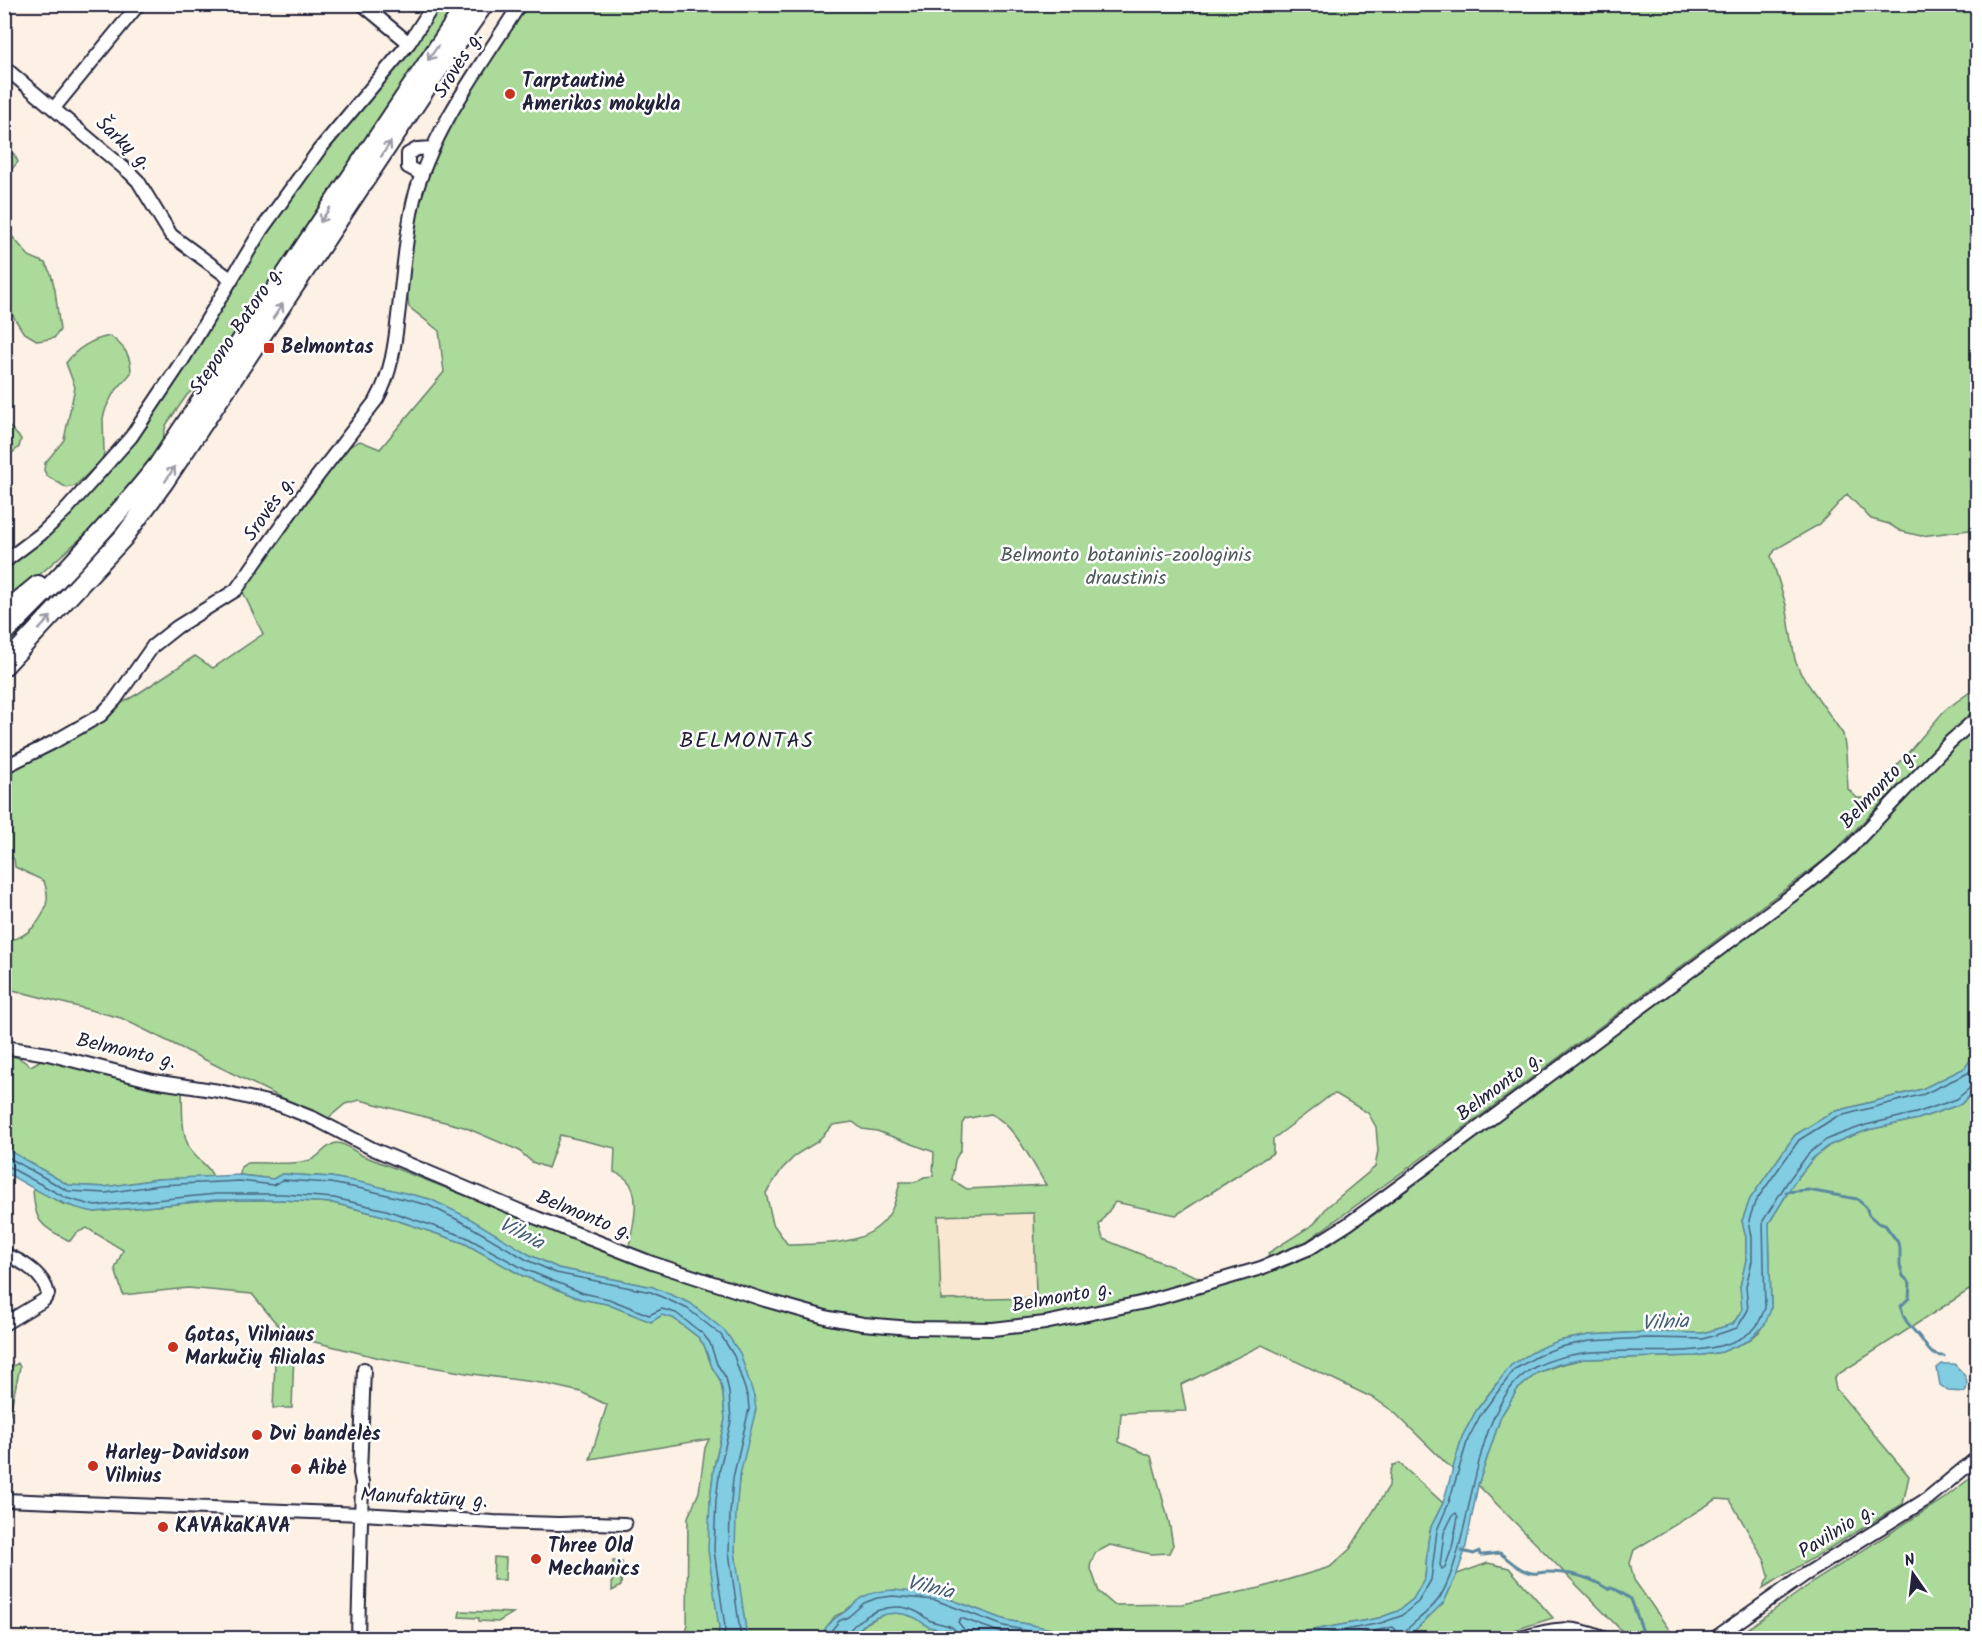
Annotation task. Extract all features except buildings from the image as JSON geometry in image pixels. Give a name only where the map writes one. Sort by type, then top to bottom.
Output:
[{"type":"main road","name":"Stepono Batoro g.","points":[[4,633],[73,564],[158,465],[467,4]]},
{"type":"main road","name":"Stepono Batoro g.","points":[[4,666],[123,538],[164,482],[484,4]]},
{"type":"main road","points":[[4,613],[104,530]]},
{"type":"street","points":[[54,108],[139,4]]},
{"type":"street","points":[[362,4],[409,43]]},
{"type":"street","name":"Stepono Batoro g.","points":[[4,562],[41,534],[131,437],[182,362],[262,229],[319,150],[409,43],[434,4]]},
{"type":"street","name":"Srovės g.","points":[[4,767],[71,734],[101,715],[115,700],[153,646],[177,627],[236,590],[303,495],[376,399],[384,387],[393,355],[411,221],[421,174],[432,148],[471,81],[520,4]]},
{"type":"street","name":"Šarkų g.","points":[[4,67],[138,181],[171,235],[232,280]]},
{"type":"street","points":[[421,174],[411,171],[408,167],[408,154],[417,149],[432,148]]},
{"type":"street","name":"Belmonto g.","points":[[4,1047],[48,1053],[153,1081],[219,1091],[280,1105],[315,1119],[383,1153],[641,1259],[765,1300],[829,1318],[911,1328],[993,1329],[1045,1323],[1145,1302],[1261,1268],[1310,1248],[1348,1224],[1807,884],[1850,848],[1921,772],[1977,717]]},
{"type":"street","points":[[4,1254],[29,1267],[42,1279],[48,1294],[44,1300],[4,1323]]},
{"type":"street","points":[[358,1638],[364,1369]]},
{"type":"street","name":"Pavilnio g.","points":[[1715,1638],[1803,1576],[1927,1499],[1977,1457]]},
{"type":"street","name":"Manufaktūrų g.","points":[[4,1500],[362,1514],[516,1523],[625,1524]]},
{"type":"street","points":[[1521,1638],[1568,1628],[1586,1631],[1603,1638]]},
{"type":"shaded area","points":[[1034,1213],[1036,1298],[940,1301],[938,1216]]},
{"type":"green space","points":[[440,5],[458,5],[216,369],[187,395],[166,425],[160,451],[97,524],[5,605],[5,566],[43,539],[72,513],[148,425],[276,216],[316,161]]},
{"type":"green space","name":"Belmonto botaninis-zoologinis draustinis","points":[[522,5],[1977,5],[1977,529],[1921,536],[1900,531],[1889,524],[1871,519],[1847,494],[1820,524],[1776,549],[1771,556],[1786,605],[1795,660],[1801,674],[1843,734],[1848,789],[1857,798],[1869,798],[1945,710],[1977,687],[1977,711],[1899,785],[1831,855],[1480,1116],[1304,1243],[1269,1257],[1268,1253],[1314,1224],[1327,1207],[1375,1167],[1378,1151],[1376,1127],[1368,1113],[1336,1094],[1331,1095],[1273,1139],[1273,1153],[1176,1215],[1115,1202],[1099,1225],[1103,1239],[1200,1278],[1100,1307],[1050,1317],[999,1322],[898,1322],[858,1319],[816,1310],[628,1250],[634,1223],[634,1194],[626,1179],[614,1172],[615,1148],[560,1135],[548,1168],[532,1162],[518,1150],[464,1127],[360,1100],[345,1104],[326,1120],[121,1018],[9,989],[5,985],[4,939],[19,937],[32,928],[42,915],[47,897],[44,881],[15,867],[14,859],[5,854],[6,770],[139,693],[195,656],[213,668],[263,634],[242,590],[348,447],[360,441],[380,449],[444,372],[439,331],[409,307],[404,270],[414,202],[438,135]],"holes":[[[990,1114],[998,1118],[1014,1134],[1046,1185],[967,1189],[952,1180],[955,1160],[961,1149],[962,1124],[965,1119]],[[853,1122],[862,1129],[877,1131],[934,1152],[933,1176],[924,1177],[916,1182],[900,1182],[892,1209],[884,1222],[873,1231],[846,1241],[788,1245],[773,1224],[766,1193],[782,1169],[797,1154],[817,1142],[833,1125]],[[1034,1213],[1036,1298],[941,1300],[938,1216]]]},
{"type":"green space","points":[[5,149],[14,154],[18,162],[5,177]]},
{"type":"green space","points":[[5,228],[29,256],[45,263],[51,274],[60,330],[54,338],[38,341],[23,332],[13,316],[5,295]]},
{"type":"green space","points":[[110,336],[126,352],[130,361],[131,373],[113,394],[106,408],[103,418],[104,453],[102,460],[75,486],[67,488],[47,476],[44,470],[45,463],[64,440],[75,387],[66,363],[85,345]]},
{"type":"green space","points":[[5,422],[21,439],[19,447],[5,459]]},
{"type":"green space","points":[[104,543],[108,546],[5,656],[5,642]]},
{"type":"green space","points":[[1977,724],[1977,1053],[1965,1068],[1922,1089],[1833,1112],[1795,1135],[1750,1199],[1742,1221],[1746,1237],[1746,1260],[1740,1287],[1743,1298],[1742,1310],[1733,1324],[1703,1333],[1648,1332],[1589,1335],[1558,1341],[1496,1384],[1476,1411],[1462,1437],[1453,1470],[1394,1412],[1375,1399],[1262,1345],[1181,1385],[1186,1411],[1121,1413],[1119,1442],[1151,1456],[1173,1545],[1169,1553],[1151,1554],[1110,1545],[1095,1553],[1090,1566],[1099,1592],[1114,1605],[1182,1604],[1260,1588],[1330,1567],[1350,1549],[1389,1486],[1393,1465],[1400,1464],[1443,1503],[1431,1527],[1425,1578],[1413,1599],[1398,1611],[1379,1618],[1269,1638],[1095,1638],[1006,1620],[936,1594],[861,1598],[844,1612],[835,1616],[821,1638],[747,1638],[737,1573],[735,1512],[754,1396],[653,1287],[558,1268],[530,1255],[430,1199],[331,1177],[282,1174],[273,1179],[240,1175],[241,1167],[247,1163],[306,1161],[313,1159],[329,1146],[339,1143],[361,1155],[648,1266],[811,1319],[850,1328],[888,1331],[1009,1332],[1069,1324],[1121,1312],[1282,1268],[1309,1256],[1375,1214],[1797,897]]},
{"type":"green space","points":[[5,1054],[19,1058],[31,1066],[44,1058],[182,1090],[183,1122],[188,1145],[213,1177],[158,1179],[105,1187],[68,1185],[5,1148]]},
{"type":"green space","points":[[1977,1089],[1977,1285],[1837,1375],[1834,1380],[1836,1389],[1909,1476],[1903,1504],[1763,1588],[1769,1576],[1765,1561],[1730,1500],[1717,1499],[1634,1550],[1630,1563],[1634,1580],[1675,1638],[1637,1638],[1624,1633],[1478,1485],[1501,1416],[1517,1390],[1537,1373],[1584,1359],[1696,1356],[1722,1352],[1748,1341],[1759,1332],[1771,1309],[1769,1223],[1793,1184],[1813,1158],[1830,1145],[1846,1138],[1868,1130],[1918,1119],[1961,1104]]},
{"type":"green space","points":[[33,1187],[63,1204],[95,1212],[216,1200],[333,1203],[384,1216],[464,1243],[521,1275],[581,1299],[607,1304],[651,1322],[662,1315],[673,1318],[698,1337],[704,1345],[712,1367],[720,1380],[723,1393],[725,1420],[714,1467],[710,1500],[718,1638],[685,1638],[687,1631],[688,1517],[699,1492],[705,1448],[709,1439],[590,1459],[607,1405],[581,1392],[541,1383],[380,1358],[286,1335],[252,1294],[188,1288],[123,1295],[115,1269],[123,1250],[87,1228],[76,1233],[70,1241],[46,1227],[35,1209]]},
{"type":"green space","points":[[285,1352],[294,1352],[292,1408],[273,1408],[275,1362],[284,1362]]},
{"type":"green space","points":[[18,1363],[20,1367],[10,1414],[5,1415],[5,1371]]},
{"type":"green space","points":[[1977,1473],[1977,1638],[1735,1638],[1813,1582],[1942,1500]]},
{"type":"green space","points":[[494,1557],[506,1558],[505,1580],[493,1580]]},
{"type":"green space","points":[[613,1561],[622,1562],[621,1586],[612,1591]]},
{"type":"green space","points":[[1488,1563],[1509,1568],[1553,1618],[1489,1638],[1406,1638],[1444,1602],[1457,1574]]},
{"type":"green space","points":[[460,1611],[513,1613],[498,1622],[459,1617]]},
{"type":"green space","points":[[888,1613],[902,1613],[915,1617],[929,1627],[948,1630],[954,1638],[851,1638],[868,1622]]},
{"type":"water","points":[[1977,1049],[1977,1089],[1961,1104],[1918,1119],[1868,1130],[1846,1138],[1830,1145],[1813,1158],[1793,1184],[1769,1223],[1771,1309],[1765,1324],[1748,1341],[1722,1352],[1696,1356],[1584,1359],[1559,1364],[1537,1373],[1517,1390],[1501,1416],[1478,1485],[1465,1551],[1457,1574],[1444,1602],[1407,1638],[1269,1638],[1379,1618],[1398,1611],[1413,1599],[1425,1578],[1431,1527],[1443,1503],[1462,1437],[1476,1411],[1511,1365],[1538,1349],[1558,1341],[1589,1335],[1648,1332],[1703,1333],[1733,1324],[1742,1310],[1740,1287],[1746,1260],[1746,1237],[1742,1221],[1750,1199],[1795,1135],[1833,1112],[1922,1089],[1965,1068]]},
{"type":"water","points":[[5,1148],[68,1185],[105,1187],[158,1179],[240,1175],[273,1179],[282,1174],[331,1177],[364,1183],[430,1199],[469,1218],[530,1255],[558,1268],[653,1287],[690,1303],[725,1331],[740,1353],[754,1396],[756,1409],[739,1479],[736,1514],[735,1551],[747,1638],[718,1638],[719,1628],[708,1550],[714,1467],[725,1420],[720,1380],[698,1337],[673,1318],[662,1315],[651,1322],[607,1304],[581,1299],[521,1275],[464,1243],[384,1216],[333,1203],[216,1200],[95,1212],[83,1210],[48,1196],[5,1172]]},
{"type":"water","points":[[1942,1364],[1954,1364],[1963,1373],[1967,1383],[1965,1392],[1948,1391],[1940,1385],[1937,1368]]},
{"type":"water","points":[[881,1591],[936,1594],[1006,1620],[1095,1638],[954,1638],[948,1630],[929,1627],[913,1617],[895,1613],[870,1620],[851,1638],[821,1638],[831,1622],[861,1598]]},
{"type":"waterway","points":[[1786,1192],[1808,1190],[1857,1199],[1866,1207],[1869,1215],[1878,1223],[1885,1225],[1897,1241],[1903,1276],[1910,1283],[1909,1298],[1901,1306],[1904,1318],[1931,1352],[1944,1356]]},
{"type":"waterway","points":[[1462,1551],[1474,1554],[1479,1551],[1480,1555],[1500,1553],[1528,1572],[1570,1574],[1586,1578],[1608,1589],[1612,1587],[1631,1599],[1643,1632]]},
{"type":"place","name":"Tarptautinė Amerikos mokykla","points":[[510,94]]},
{"type":"place","name":"Belmontas","points":[[269,348]]},
{"type":"place","name":"Gotas, Vilniaus Markučių filialas","points":[[173,1347]]},
{"type":"place","name":"Dvi bandelės","points":[[257,1435]]},
{"type":"place","name":"Harley-Davidson Vilnius","points":[[93,1466]]},
{"type":"place","name":"Aibė","points":[[296,1469]]},
{"type":"place","name":"KAVAkaKAVA","points":[[163,1527]]},
{"type":"place","name":"Three Old Mechanics","points":[[536,1559]]},
{"type":"district","name":"BELMONTAS","points":[[747,741]]},
{"type":"water label","name":"Vilnia","points":[[521,1234]]},
{"type":"water label","name":"Vilnia","points":[[1665,1323]]},
{"type":"water label","name":"Vilnia","points":[[930,1588]]}]
